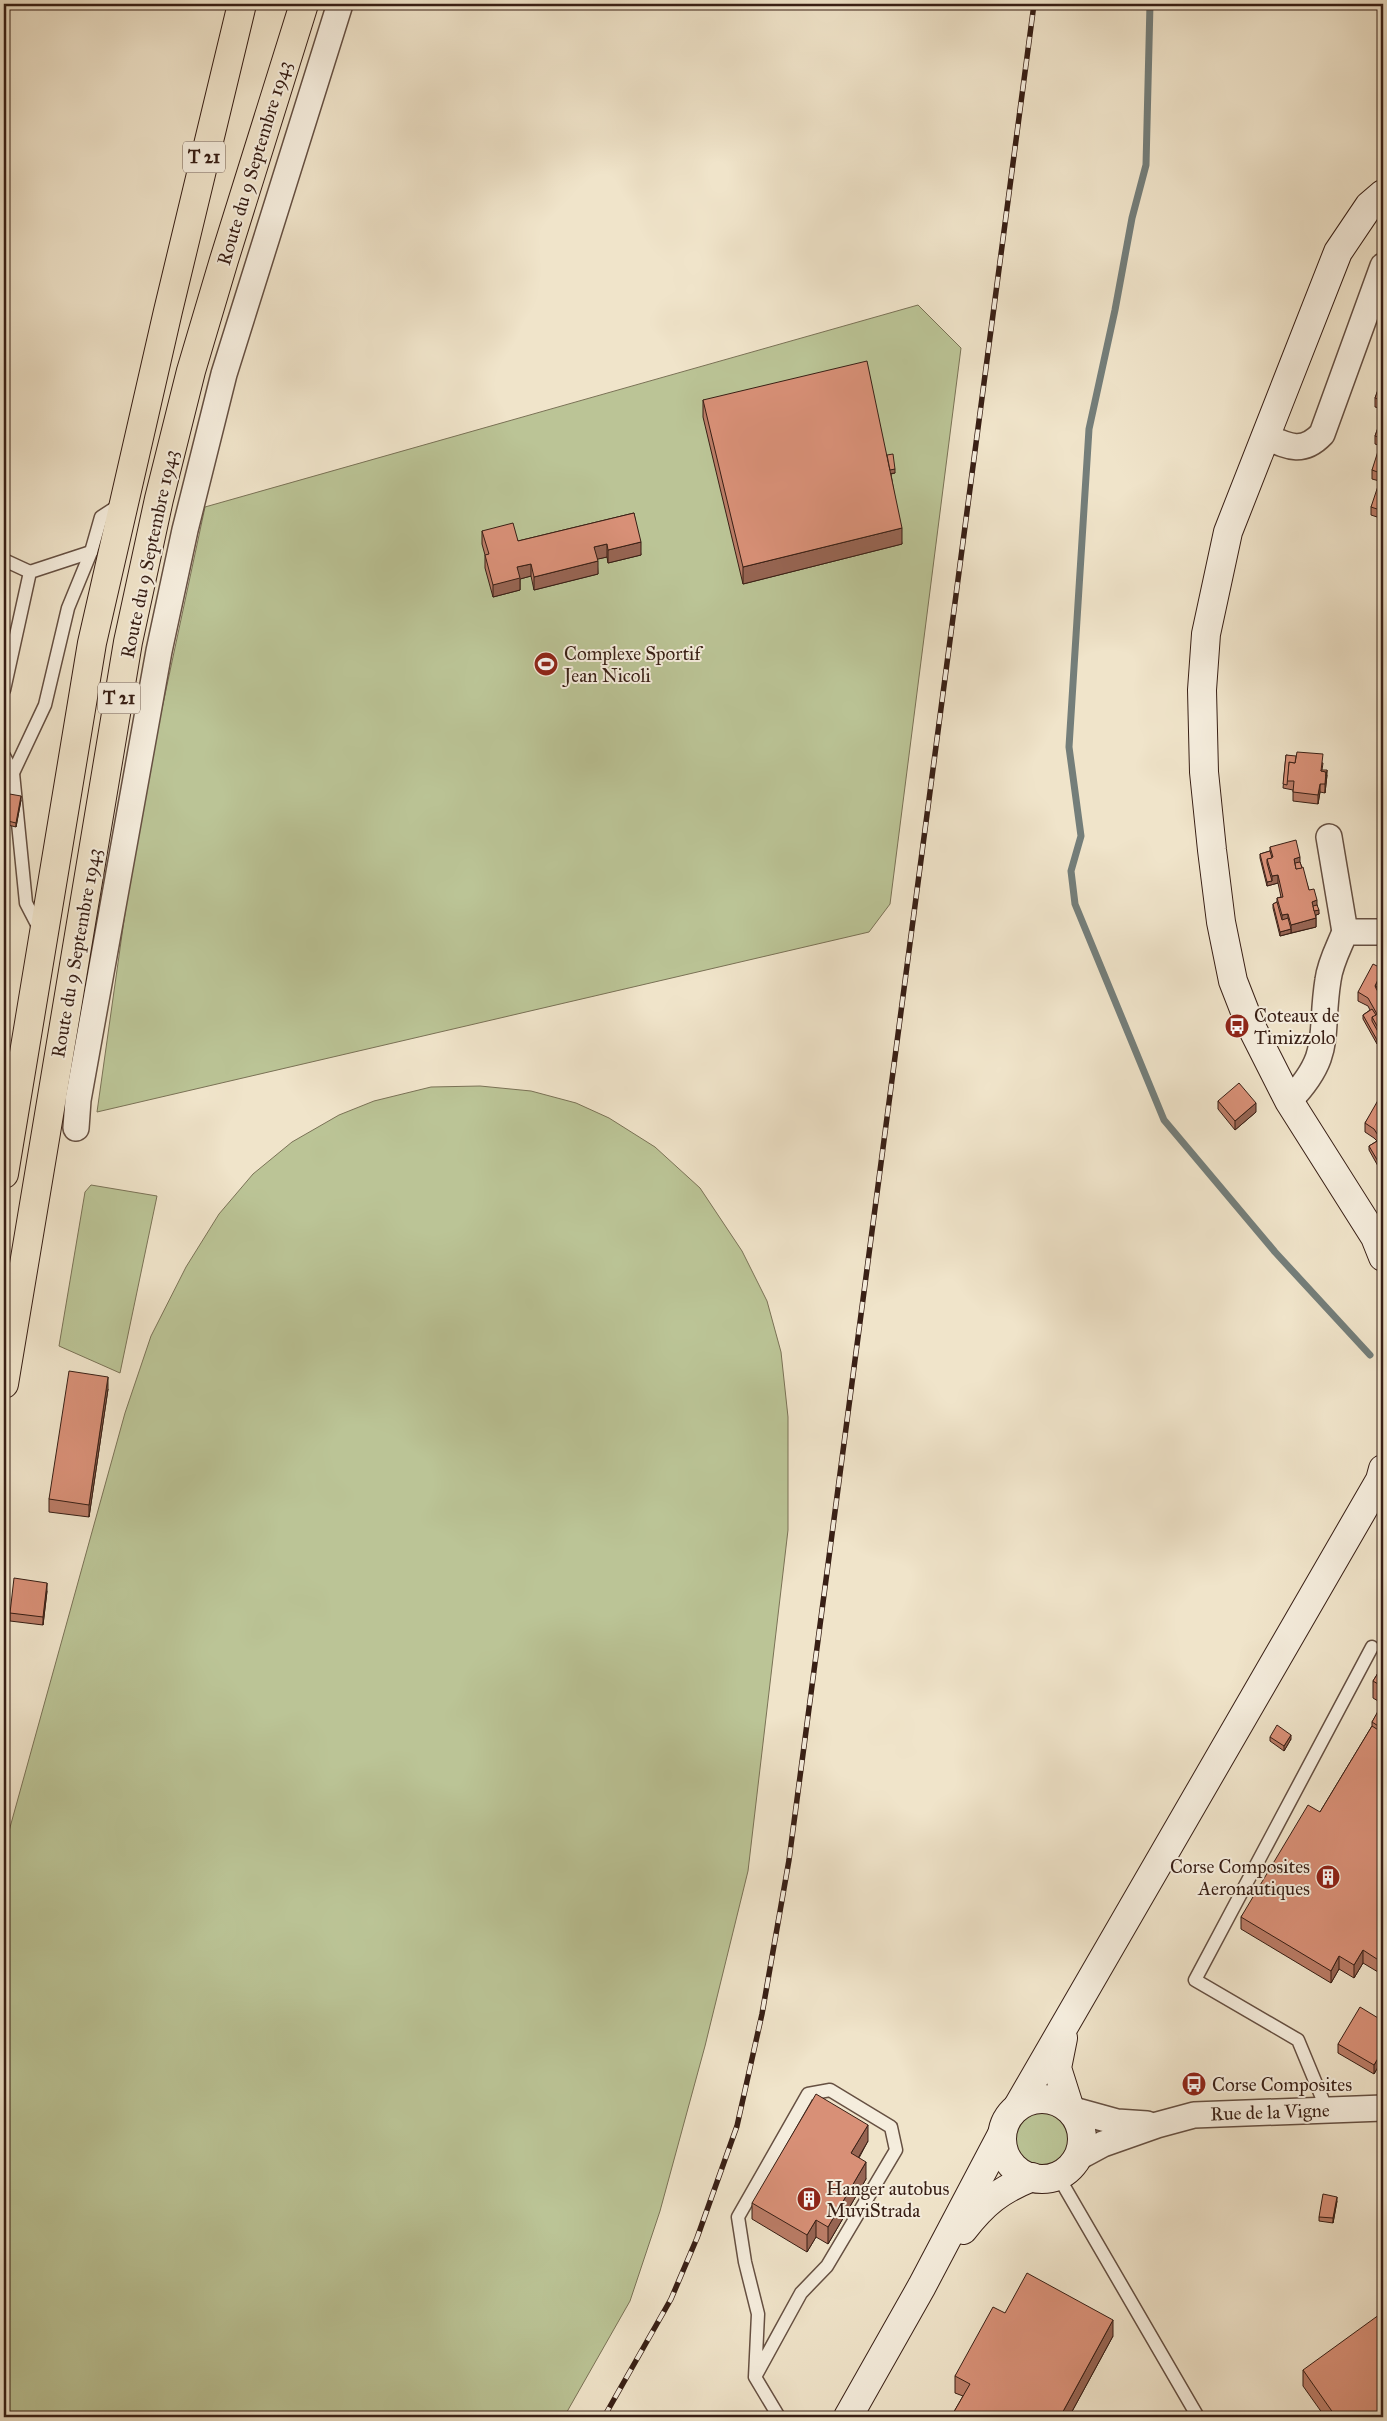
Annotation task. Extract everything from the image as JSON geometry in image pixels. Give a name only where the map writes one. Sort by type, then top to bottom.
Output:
[{"type":"main road","name":"Route du 9 Septembre 1943","points":[[4,1174],[18,1083],[45,938],[92,643],[242,4]]},
{"type":"main road","name":"Route du 9 Septembre 1943","points":[[4,1384],[128,642],[159,499],[192,371],[224,260],[304,4]]},
{"type":"main road","points":[[1383,194],[1369,206],[1338,252],[1228,532],[1206,634],[1202,690],[1204,772],[1221,922],[1233,981],[1249,1022],[1289,1101],[1375,1237],[1383,1257]]},
{"type":"main road","points":[[848,2417],[922,2286],[1001,2136],[1007,2118],[1018,2106],[1066,2024],[1380,1480],[1383,1469]]},
{"type":"main road","points":[[922,2286],[977,2212],[1007,2187],[1069,2169],[1077,2158],[1082,2146],[1081,2128],[1070,2109],[1057,2068],[1066,2024]]},
{"type":"main road","points":[[1018,2106],[1033,2099],[1050,2099],[1070,2109]]},
{"type":"main road","points":[[1001,2136],[1004,2153],[1010,2164],[1019,2172],[1045,2176]]},
{"type":"street","points":[[76,1128],[78,1100],[160,651],[185,530],[224,374],[340,4]]},
{"type":"street","points":[[1265,436],[1289,447],[1302,447],[1313,443],[1322,434],[1383,266]]},
{"type":"street","points":[[1289,1101],[1305,1085],[1319,1060],[1328,979],[1345,932],[1329,837]]},
{"type":"street","points":[[1345,932],[1383,932]]},
{"type":"street","name":"Rue de la Vigne","points":[[1077,2158],[1103,2144],[1157,2124],[1194,2115],[1383,2108]]},
{"type":"street","name":"Rue de la Vigne","points":[[1070,2109],[1117,2122],[1157,2124]]},
{"type":"lane","points":[[13,773],[45,705],[68,608],[91,552],[101,517],[124,503]]},
{"type":"lane","points":[[4,560],[30,572],[91,552]]},
{"type":"lane","points":[[4,690],[30,572]]},
{"type":"lane","points":[[4,756],[13,773],[26,903],[45,938]]},
{"type":"lane","points":[[1327,2110],[1298,2040],[1195,1980],[1372,1647]]},
{"type":"lane","points":[[755,2378],[801,2293],[827,2266],[896,2150],[891,2127],[830,2090],[808,2094],[738,2217],[745,2262],[758,2314],[755,2378],[779,2417]]},
{"type":"lane","points":[[1045,2176],[1198,2417]]},
{"type":"green space","name":"Complexe Sportif Jean Nicoli","points":[[918,305],[961,348],[890,904],[869,932],[97,1112],[138,821],[205,507]]},
{"type":"green space","points":[[480,1086],[531,1091],[576,1103],[609,1118],[655,1147],[700,1188],[742,1251],[767,1301],[781,1352],[788,1417],[788,1530],[748,1871],[705,2046],[660,2211],[630,2301],[564,2417],[4,2417],[4,1849],[125,1413],[151,1336],[186,1267],[219,1214],[253,1174],[292,1142],[339,1115],[374,1101],[431,1087]]},
{"type":"green space","points":[[91,1185],[157,1196],[120,1373],[59,1346],[85,1192]]},
{"type":"green space","points":[[1037,2104],[1049,2104],[1066,2113],[1073,2124],[1075,2136],[1073,2148],[1066,2159],[1049,2168],[1037,2168],[1025,2163],[1016,2154],[1011,2142],[1011,2130],[1016,2118],[1025,2109]]},
{"type":"building","points":[[867,361],[902,528],[743,567],[703,400]]},
{"type":"building","points":[[1383,378],[1383,401],[1375,398]]},
{"type":"building","points":[[1383,414],[1383,439],[1375,436]]},
{"type":"building","points":[[1379,448],[1383,449],[1383,474],[1372,470]]},
{"type":"building","points":[[893,454],[895,469],[890,470],[887,455]]},
{"type":"building","points":[[1379,483],[1383,485],[1383,511],[1371,507]]},
{"type":"building","points":[[634,513],[641,542],[608,550],[607,544],[594,547],[598,561],[534,577],[531,564],[517,567],[520,578],[493,585],[485,555],[489,554],[482,531],[513,523],[518,541]]},
{"type":"building","points":[[1297,752],[1323,754],[1321,771],[1326,772],[1325,784],[1320,784],[1318,795],[1293,792],[1294,781],[1287,781],[1289,762],[1295,763]]},
{"type":"building","points":[[1286,755],[1296,756],[1295,763],[1289,762],[1287,785],[1283,784]]},
{"type":"building","points":[[4,793],[21,796],[16,823],[4,820]]},
{"type":"building","points":[[1296,840],[1300,857],[1294,859],[1296,869],[1303,867],[1309,890],[1314,889],[1317,900],[1312,902],[1316,918],[1291,925],[1288,914],[1282,915],[1277,898],[1283,897],[1278,875],[1272,876],[1267,859],[1273,857],[1270,847]]},
{"type":"building","points":[[1270,851],[1272,858],[1267,859],[1267,863],[1272,881],[1267,882],[1260,854]]},
{"type":"building","points":[[1300,862],[1302,868],[1296,869],[1295,863]]},
{"type":"building","points":[[1383,862],[1383,892],[1380,891]]},
{"type":"building","points":[[1277,902],[1282,920],[1288,918],[1291,929],[1280,932],[1273,904]]},
{"type":"building","points":[[1317,905],[1319,910],[1314,911],[1313,906]]},
{"type":"building","points":[[1373,964],[1383,969],[1375,986],[1383,998],[1383,1032],[1381,1033],[1372,1017],[1377,1014],[1368,998],[1358,992]]},
{"type":"building","points":[[1377,986],[1383,998],[1382,999],[1376,988]]},
{"type":"building","points":[[1372,1009],[1376,1015],[1372,1017],[1372,1021],[1381,1037],[1377,1040],[1363,1015]]},
{"type":"building","points":[[1239,1083],[1256,1103],[1235,1121],[1218,1101]]},
{"type":"building","points":[[1381,1095],[1383,1096],[1383,1143],[1374,1129],[1365,1123]]},
{"type":"building","points":[[1379,1140],[1383,1147],[1379,1149],[1379,1153],[1383,1161],[1383,1170],[1369,1146]]},
{"type":"building","points":[[1383,1146],[1383,1157],[1379,1149]]},
{"type":"building","points":[[69,1371],[108,1377],[89,1505],[49,1499]]},
{"type":"building","points":[[14,1578],[47,1583],[43,1617],[10,1613]]},
{"type":"building","points":[[1383,1665],[1383,1687],[1373,1681]]},
{"type":"building","points":[[1383,1702],[1383,1729],[1372,1722]]},
{"type":"building","points":[[1277,1725],[1291,1735],[1284,1746],[1270,1737]]},
{"type":"building","name":"Corse Composites Aeronautiques","points":[[1372,1726],[1383,1733],[1383,1963],[1363,1950],[1354,1965],[1339,1956],[1331,1971],[1241,1917],[1308,1805],[1320,1812]]},
{"type":"building","points":[[1360,2007],[1383,2021],[1383,2050],[1374,2065],[1338,2044]]},
{"type":"building","name":"Hanger autobus MuviStrada","points":[[816,2094],[868,2125],[851,2153],[866,2162],[828,2227],[816,2220],[807,2235],[752,2203]]},
{"type":"building","points":[[1323,2194],[1337,2197],[1333,2218],[1319,2217]]},
{"type":"building","points":[[1027,2273],[1113,2320],[1060,2417],[951,2417],[970,2384],[955,2376],[993,2307],[1005,2313]]},
{"type":"building","points":[[1383,2312],[1383,2417],[1336,2417],[1303,2370]]},
{"type":"waterway","points":[[1150,4],[1146,165],[1132,218],[1115,310],[1089,429],[1069,747],[1081,836],[1071,871],[1075,904],[1164,1120],[1275,1252],[1370,1355]]},
{"type":"railway","points":[[604,2417],[671,2299],[697,2238],[737,2126],[762,2014],[789,1860],[1034,4]]},
{"type":"place","name":"Complexe Sportif Jean Nicoli","points":[[546,664]]},
{"type":"place","name":"Coteaux de Timizzolo","points":[[1237,1026]]},
{"type":"place","name":"Corse Composites Aeronautiques","points":[[1328,1877]]},
{"type":"place","name":"Corse Composites","points":[[1194,2084]]},
{"type":"place","name":"Hanger autobus MuviStrada","points":[[809,2199]]}]
